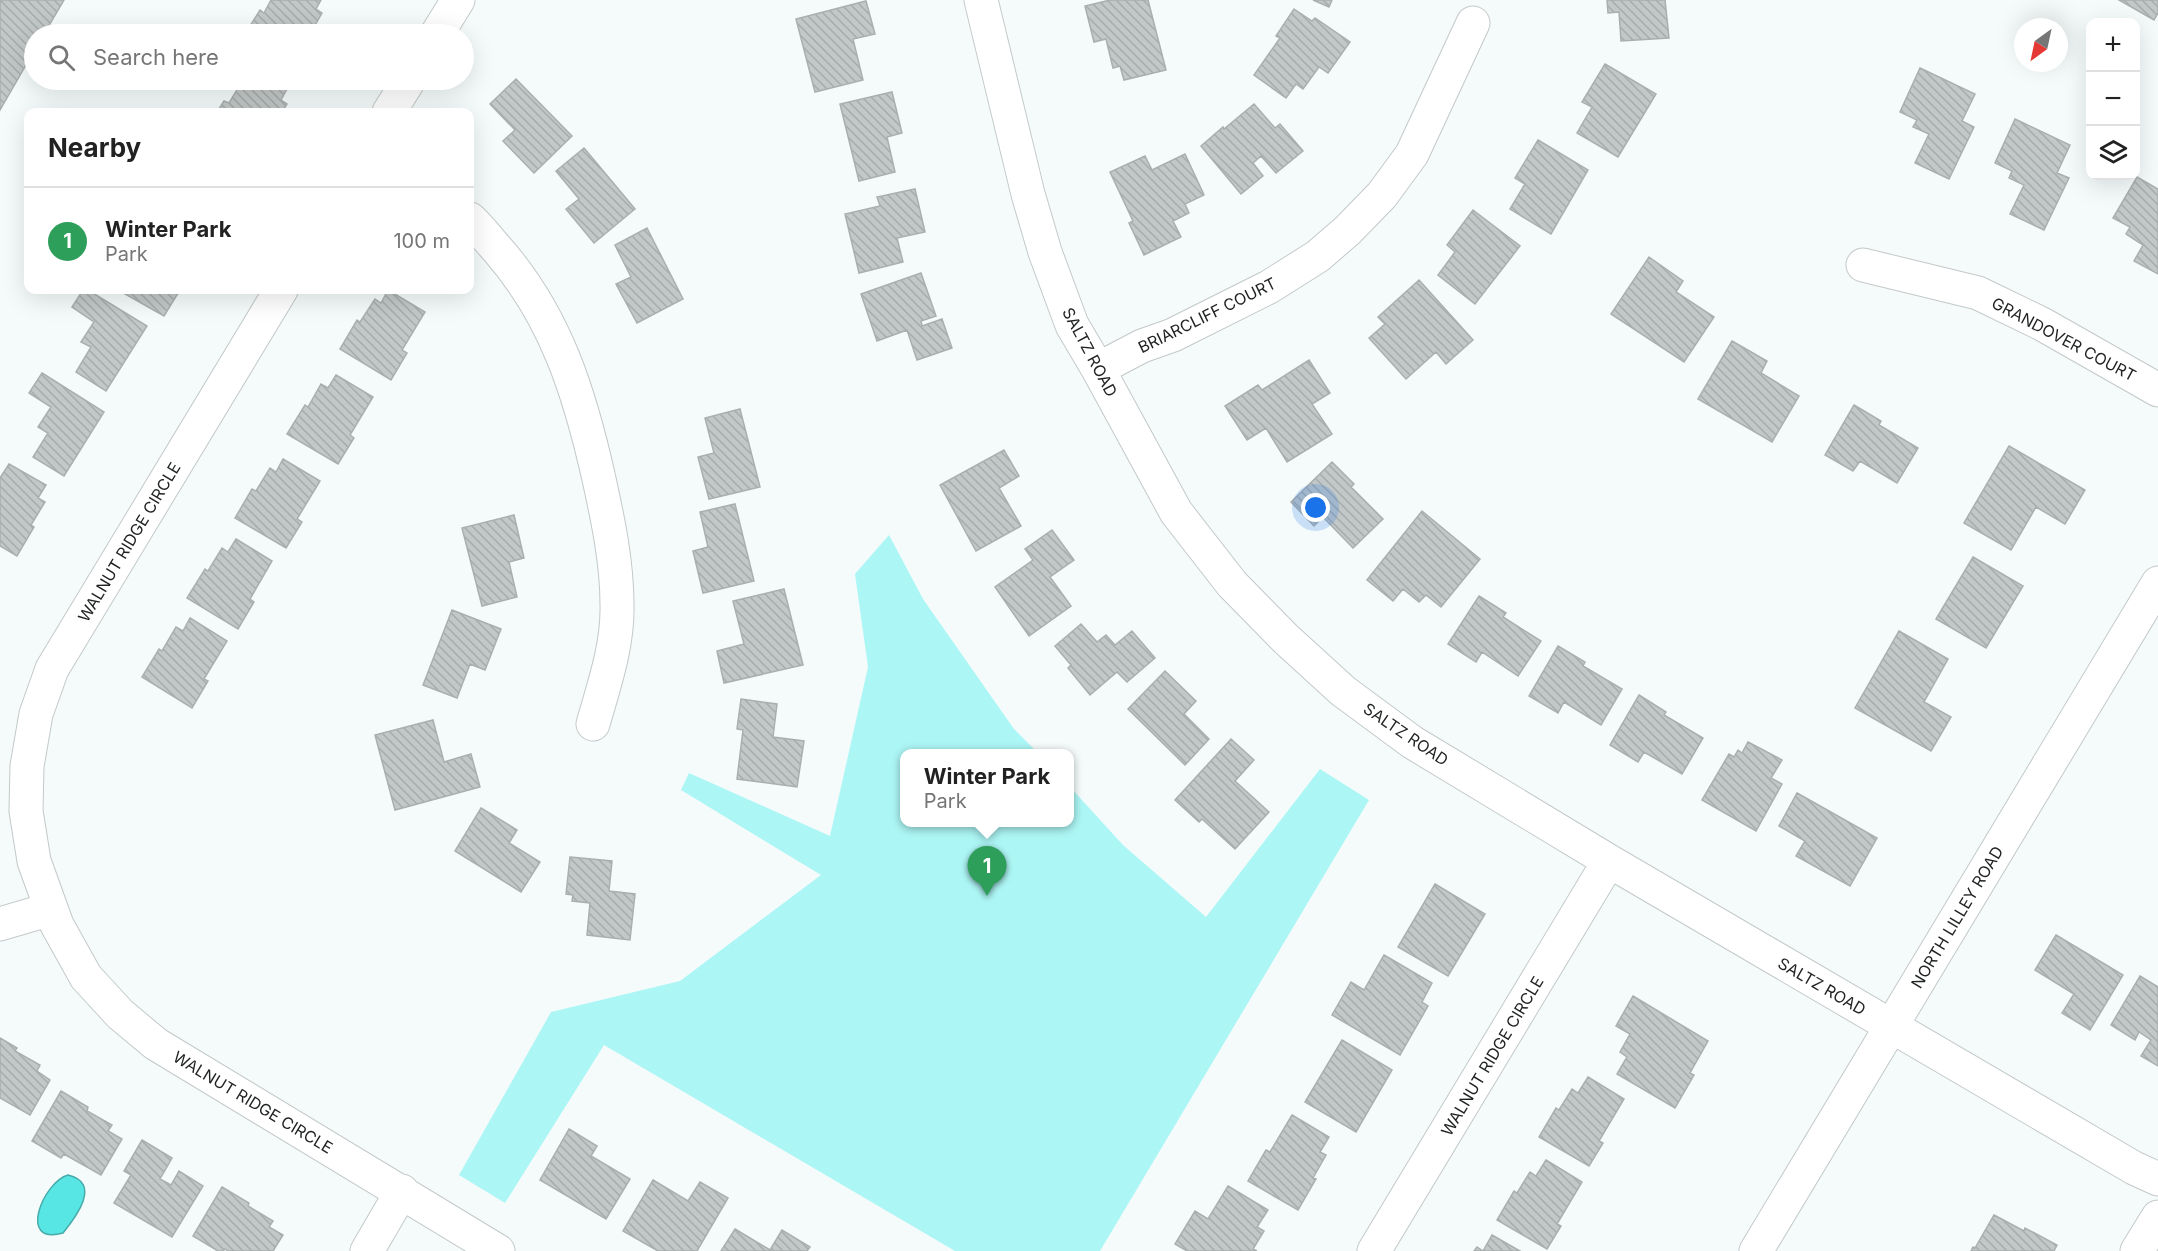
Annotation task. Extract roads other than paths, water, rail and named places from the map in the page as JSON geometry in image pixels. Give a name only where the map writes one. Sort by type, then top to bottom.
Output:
[{"type":"street","points":[[443,24],[458,0]]},
{"type":"street","name":"SALTZ ROAD","points":[[981,0],[1028,194],[1045,252],[1072,326],[1176,512],[1232,584],[1286,639],[1343,691],[1412,742],[1609,861],[2134,1168],[2158,1179]]},
{"type":"street","name":"BRIARCLIFF COURT","points":[[1098,369],[1269,287],[1318,256],[1348,230],[1382,195],[1412,154],[1473,23]]},
{"type":"street","points":[[392,108],[403,90]]},
{"type":"street","points":[[474,224],[517,272],[550,324],[565,359],[589,434],[611,534],[617,605],[614,652],[593,724]]},
{"type":"street","name":"GRANDOVER COURT","points":[[1863,265],[1978,293],[2042,324],[2158,390]]},
{"type":"street","name":"WALNUT RIDGE CIRCLE","points":[[279,294],[52,669],[36,714],[27,765],[13,814],[34,861],[57,925],[86,977],[120,1014],[156,1044],[498,1251]]},
{"type":"street","name":"NORTH LILLEY ROAD","points":[[1756,1251],[2158,583]]},
{"type":"street","name":"WALNUT RIDGE CIRCLE","points":[[1374,1251],[1609,861]]},
{"type":"street","points":[[0,924],[51,909]]},
{"type":"street","points":[[367,1251],[402,1191]]},
{"type":"street","points":[[2137,1251],[2158,1218]]},
{"type":"place","name":"Winter Park","points":[[987,896]]}]
